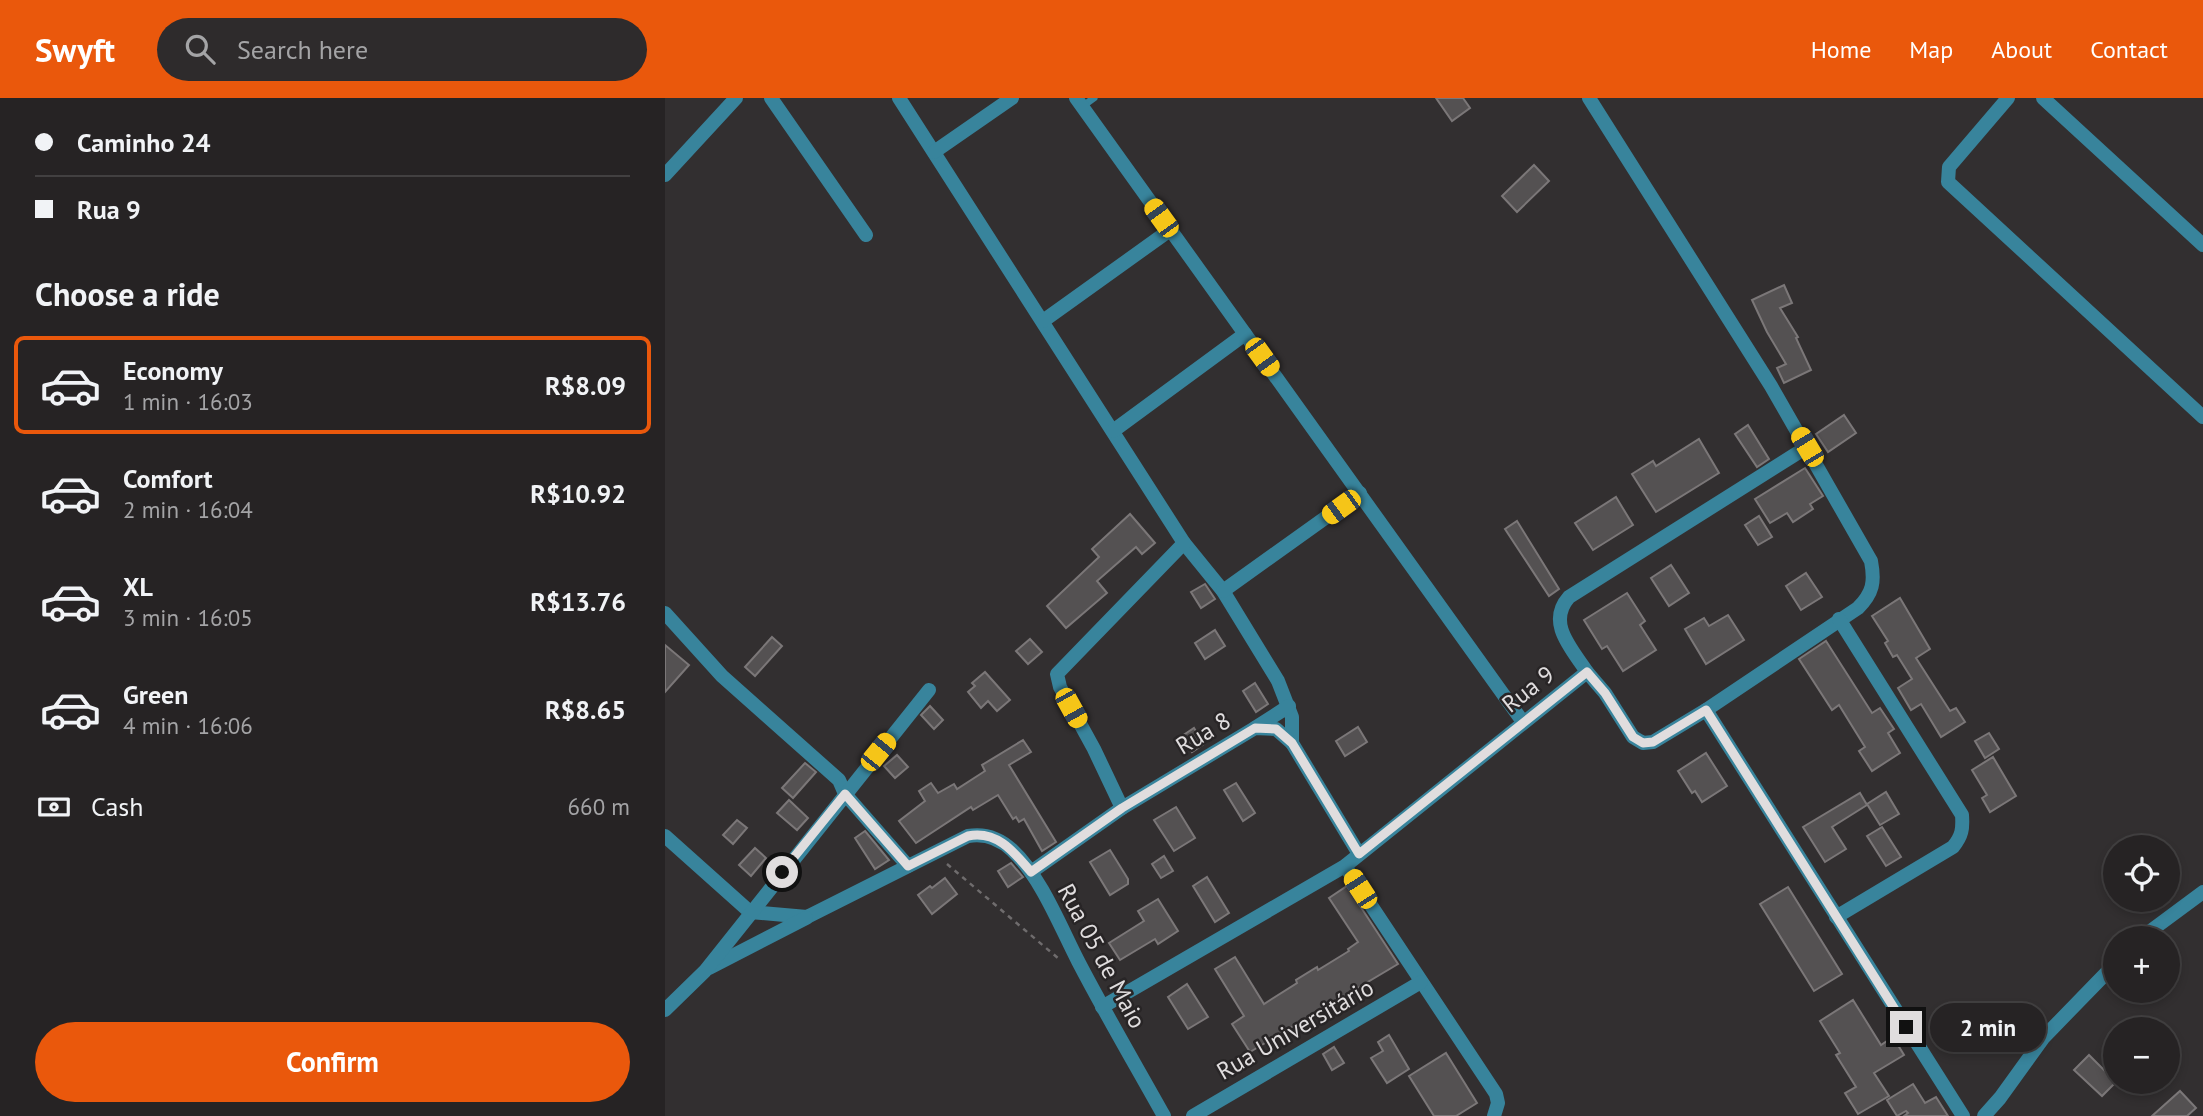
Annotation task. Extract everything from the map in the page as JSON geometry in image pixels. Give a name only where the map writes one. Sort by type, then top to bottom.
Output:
[{"type":"street","points":[[665,175],[736,98]]},
{"type":"street","points":[[771,98],[866,235]]},
{"type":"street","points":[[899,98],[1184,543],[1223,591],[1278,681],[1289,706],[1294,728],[1292,743],[1359,854]]},
{"type":"street","points":[[935,152],[1012,98]]},
{"type":"street","points":[[1589,98],[1807,447],[1871,561],[1874,573],[1871,593],[1858,608],[1706,710],[1963,1116]]},
{"type":"street","points":[[2008,98],[1949,167],[1948,182],[2203,417]]},
{"type":"street","points":[[2043,98],[2203,245]]},
{"type":"street","points":[[1084,101],[1170,230],[1523,722]]},
{"type":"street","points":[[1043,321],[1170,230]]},
{"type":"street","points":[[1113,431],[1245,334]]},
{"type":"street","points":[[1587,672],[1558,625],[1559,614],[1569,597],[1807,447]]},
{"type":"street","points":[[1223,591],[1360,493]]},
{"type":"street","points":[[1122,808],[1060,687],[1057,674],[1184,543]]},
{"type":"street","points":[[665,613],[722,676],[839,780],[845,794],[908,866]]},
{"type":"street","points":[[1836,917],[1953,847],[1963,829],[1962,815],[1839,619]]},
{"type":"street","name":"Rua 9","points":[[1103,1007],[1345,866],[1587,672],[1605,693],[1633,737],[1643,743],[1653,742],[1706,710]]},
{"type":"street","points":[[665,1010],[705,971],[929,690]]},
{"type":"street","points":[[1255,728],[1289,706]]},
{"type":"street","name":"Rua 8","points":[[1031,872],[1122,808],[1255,728],[1276,729],[1292,743]]},
{"type":"street","points":[[665,836],[750,912],[807,917]]},
{"type":"street","name":"Rua 05 de Maio","points":[[705,971],[968,836],[990,836],[1013,851],[1031,872],[1164,1116]]},
{"type":"street","points":[[1345,866],[1496,1094],[1498,1103],[1494,1116]]},
{"type":"street","points":[[2155,926],[2203,891]]},
{"type":"street","points":[[1984,1116],[2044,1037],[2103,976]]},
{"type":"street","name":"Rua Universitário","points":[[1193,1116],[1421,982]]},
{"type":"path","points":[[934,853],[1065,965]]},
{"type":"building","points":[[1436,98],[1463,98],[1470,108],[1452,121]]},
{"type":"building","points":[[1534,165],[1549,181],[1517,212],[1502,196]]},
{"type":"building","points":[[1784,285],[1792,303],[1780,308],[1798,337],[1796,338],[1811,370],[1784,383],[1777,368],[1786,364],[1752,300]]},
{"type":"building","points":[[1844,415],[1856,433],[1828,452],[1816,434]]},
{"type":"building","points":[[1748,425],[1769,459],[1757,467],[1735,434]]},
{"type":"building","points":[[1699,439],[1719,473],[1656,512],[1632,474],[1653,461],[1656,466]]},
{"type":"building","points":[[1805,468],[1823,496],[1810,504],[1813,509],[1793,522],[1787,513],[1770,523],[1755,499]]},
{"type":"building","points":[[1616,497],[1633,525],[1593,550],[1575,523]]},
{"type":"building","points":[[1130,514],[1155,543],[1142,554],[1136,547],[1097,581],[1107,593],[1066,628],[1047,606],[1099,557],[1092,549]]},
{"type":"building","points":[[1759,516],[1772,537],[1758,545],[1745,525]]},
{"type":"building","points":[[1517,521],[1559,589],[1549,596],[1505,529]]},
{"type":"building","points":[[1671,565],[1689,593],[1669,606],[1651,578]]},
{"type":"building","points":[[1806,573],[1822,597],[1801,610],[1786,586]]},
{"type":"building","points":[[1205,584],[1215,599],[1201,608],[1191,592]]},
{"type":"building","points":[[1627,593],[1645,621],[1640,625],[1656,650],[1623,671],[1607,646],[1602,649],[1584,620]]},
{"type":"building","points":[[1900,598],[1930,649],[1916,658],[1950,711],[1956,708],[1965,722],[1941,737],[1921,704],[1911,710],[1898,688],[1912,679],[1897,655],[1893,657],[1885,643],[1888,641],[1872,616]]},
{"type":"building","points":[[1728,615],[1744,640],[1706,664],[1685,629],[1704,618],[1709,626]]},
{"type":"building","points":[[1215,630],[1225,646],[1205,659],[1195,643]]},
{"type":"building","points":[[772,637],[782,646],[755,676],[745,667]]},
{"type":"building","points":[[1030,639],[1042,652],[1028,664],[1016,651]]},
{"type":"building","points":[[1826,641],[1872,713],[1880,708],[1894,729],[1888,733],[1900,753],[1872,771],[1859,751],[1865,747],[1839,705],[1832,710],[1799,659]]},
{"type":"building","points":[[665,645],[689,665],[665,692]]},
{"type":"building","points":[[985,672],[1010,700],[997,711],[988,701],[981,708],[968,692],[975,686],[972,683]]},
{"type":"building","points":[[1255,683],[1268,704],[1256,712],[1243,691]]},
{"type":"building","points":[[930,706],[943,720],[934,729],[921,715]]},
{"type":"building","points":[[1358,727],[1367,742],[1345,756],[1336,741]]},
{"type":"building","points":[[1194,728],[1204,744],[1192,752],[1182,736]]},
{"type":"building","points":[[1989,733],[1999,749],[1985,758],[1975,741]]},
{"type":"building","points":[[1023,740],[1031,752],[1009,765],[1056,842],[1042,851],[1024,819],[1019,822],[1016,817],[1013,819],[998,795],[973,810],[971,807],[916,843],[899,821],[925,801],[919,791],[931,783],[938,793],[954,784],[957,789],[985,771],[982,765]]},
{"type":"building","points":[[1706,753],[1727,786],[1702,802],[1695,791],[1692,793],[1678,771]]},
{"type":"building","points":[[897,755],[908,767],[895,778],[884,766]]},
{"type":"building","points":[[1993,757],[2016,796],[1990,812],[1982,798],[1987,795],[1972,770]]},
{"type":"building","points":[[805,763],[816,772],[793,798],[782,788]]},
{"type":"building","points":[[1236,783],[1255,813],[1243,821],[1224,790]]},
{"type":"building","points":[[1886,792],[1899,814],[1880,825],[1867,804]]},
{"type":"building","points":[[1860,793],[1867,805],[1832,827],[1846,849],[1825,862],[1803,827]]},
{"type":"building","points":[[789,800],[808,818],[797,830],[777,813]]},
{"type":"building","points":[[1176,807],[1195,838],[1174,851],[1154,820]]},
{"type":"building","points":[[737,820],[747,828],[733,844],[723,835]]},
{"type":"building","points":[[1882,827],[1901,857],[1886,866],[1867,836]]},
{"type":"building","points":[[865,831],[889,860],[875,869],[855,838]]},
{"type":"building","points":[[755,848],[766,858],[751,876],[739,865]]},
{"type":"building","points":[[1110,850],[1128,879],[1128,884],[1110,895],[1090,862]]},
{"type":"building","points":[[1164,856],[1173,871],[1161,878],[1152,864]]},
{"type":"building","points":[[1011,863],[1023,877],[1008,887],[998,871]]},
{"type":"building","points":[[1207,877],[1229,913],[1215,922],[1193,886]]},
{"type":"building","points":[[945,878],[957,894],[932,914],[918,895]]},
{"type":"building","points":[[1347,886],[1398,964],[1250,1052],[1232,1024],[1244,1016],[1215,969],[1235,957],[1264,1004],[1297,983],[1296,980],[1349,951],[1348,949],[1358,942],[1329,898]]},
{"type":"building","points":[[1788,887],[1842,974],[1814,991],[1760,904]]},
{"type":"building","points":[[1158,899],[1178,931],[1158,944],[1155,939],[1120,960],[1109,943],[1144,921],[1138,911]]},
{"type":"building","points":[[1187,984],[1208,1017],[1188,1029],[1168,997]]},
{"type":"building","points":[[1853,1000],[1881,1045],[1893,1037],[1904,1055],[1874,1073],[1889,1096],[1858,1114],[1845,1093],[1856,1087],[1836,1055],[1840,1053],[1820,1021]]},
{"type":"building","points":[[1389,1035],[1409,1069],[1387,1083],[1371,1058],[1383,1051],[1378,1042]]},
{"type":"building","points":[[1334,1047],[1344,1063],[1332,1070],[1323,1054]]},
{"type":"building","points":[[1446,1053],[1477,1103],[1456,1116],[1434,1116],[1409,1076]]},
{"type":"building","points":[[2089,1055],[2103,1069],[2104,1094],[2102,1096],[2074,1070]]},
{"type":"building","points":[[1913,1084],[1925,1103],[1936,1097],[1948,1116],[1904,1116],[1908,1113],[1906,1111],[1897,1116],[1887,1100]]},
{"type":"building","points":[[2180,1091],[2196,1108],[2187,1116],[2152,1116],[2180,1094]]},
{"type":"route","points":[[782,872],[845,794],[908,866],[968,836],[979,834],[1002,842],[1031,872],[1122,808],[1255,728],[1276,729],[1292,743],[1359,854],[1587,672],[1596,680],[1633,737],[1643,743],[1653,742],[1706,710],[1906,1027]]}]
